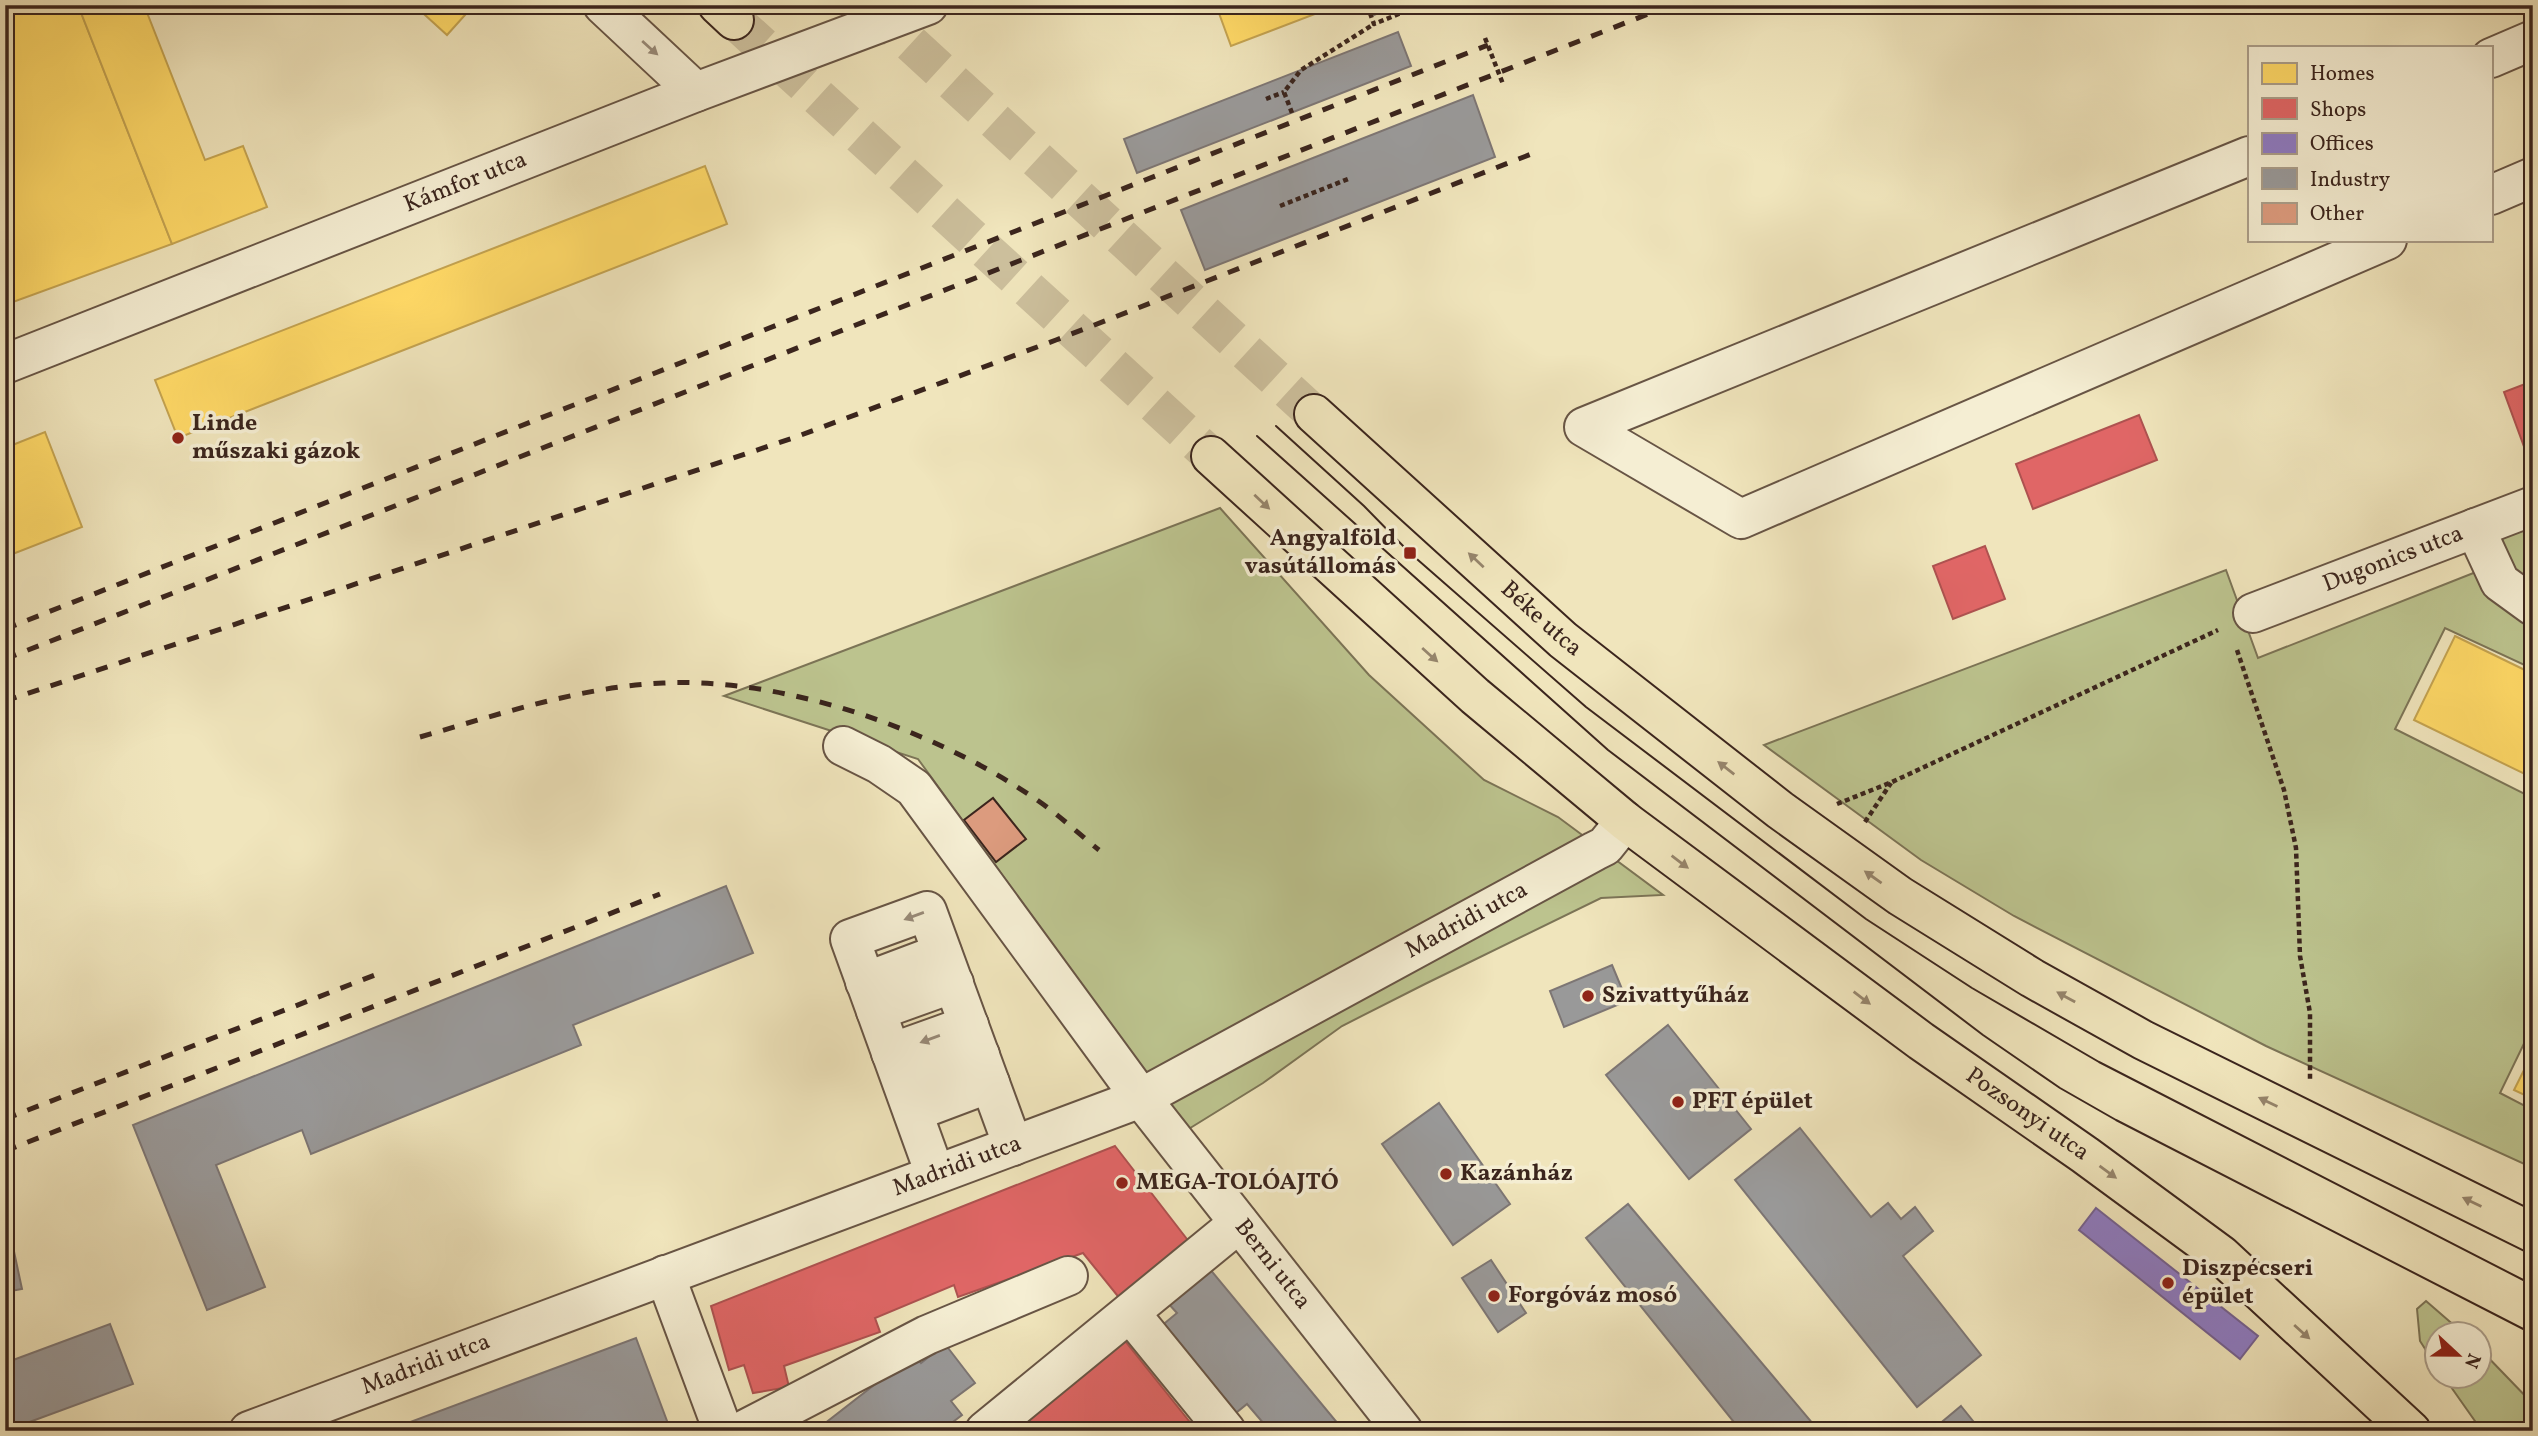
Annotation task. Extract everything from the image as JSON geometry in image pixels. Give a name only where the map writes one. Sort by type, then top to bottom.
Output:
[{"type":"main road","name":"Béke utca","points":[[1314,414],[1563,640],[1780,810],[1900,896],[2032,978],[2143,1040],[2533,1233]]},
{"type":"main road","points":[[1211,456],[1475,696],[1625,821]]},
{"type":"main road","name":"Pozsonyi utca","points":[[1625,821],[1911,1034],[2085,1155],[2221,1255],[2411,1431]]},
{"type":"street","points":[[603,5],[696,92]]},
{"type":"street","name":"Kámfor utca","points":[[5,364],[696,92],[928,5]]},
{"type":"street","points":[[2492,58],[2533,40]]},
{"type":"street","points":[[2248,156],[1584,427],[1741,519],[2382,242]]},
{"type":"street","points":[[2492,195],[2533,177]]},
{"type":"street","name":"Dugonics utca","points":[[2253,613],[2533,506]]},
{"type":"street","points":[[2474,528],[2500,582],[2533,607]]},
{"type":"street","name":"Berni utca","points":[[843,746],[879,764],[914,788],[1141,1098],[1403,1431]]},
{"type":"street","name":"Madridi utca","points":[[249,1431],[308,1421],[665,1275],[1141,1098],[1605,846],[1625,821]]},
{"type":"street","points":[[935,1174],[850,939],[928,911],[1013,1146]]},
{"type":"street","points":[[871,996],[948,968]]},
{"type":"street","points":[[902,1083],[980,1055]]},
{"type":"street","points":[[902,1083],[980,1055]]},
{"type":"street","points":[[985,1431],[1239,1223]]},
{"type":"street","points":[[665,1275],[723,1431]]},
{"type":"street","points":[[742,1431],[927,1335],[1068,1276]]},
{"type":"street","points":[[1130,1313],[1226,1431]]},
{"type":"path","points":[[1367,5],[1374,24]]},
{"type":"path","points":[[1266,99],[1284,92],[1301,70],[1374,24],[1421,5]]},
{"type":"path","points":[[1485,38],[1503,84]]},
{"type":"path","points":[[1284,92],[1292,113]]},
{"type":"path","points":[[1280,206],[1348,179]]},
{"type":"path","points":[[1829,807],[1892,782],[2253,613]]},
{"type":"path","points":[[2253,613],[2234,642],[2284,790],[2296,848],[2300,956],[2310,1013],[2309,1088]]},
{"type":"path","points":[[1860,831],[1892,782]]},
{"type":"green space","points":[[1220,508],[1369,675],[1484,780],[1558,817],[1663,895],[1601,898],[1425,984],[1342,1026],[1263,1083],[1187,1130],[918,759],[724,696]]},
{"type":"green space","points":[[2533,521],[2533,593],[2516,584],[2498,535]]},
{"type":"green space","points":[[2226,570],[2258,658],[2476,572],[2519,618],[2533,627],[2533,669],[2445,628],[2395,729],[2533,798],[2533,1025],[2500,1093],[2533,1110],[2533,1168],[2266,1046],[2014,916],[1921,860],[1764,745]]},
{"type":"green space","points":[[2426,1301],[2448,1320],[2422,1320],[2422,1344],[2420,1341],[2417,1309]]},
{"type":"green space","points":[[2492,1361],[2533,1404],[2533,1431],[2482,1431],[2453,1390],[2492,1390]]},
{"type":"building: Homes","points":[[5,5],[78,5],[172,244],[13,302],[5,284]]},
{"type":"building: Homes","points":[[78,5],[144,5],[205,160],[243,146],[267,207],[172,244]]},
{"type":"building: Homes","points":[[414,5],[474,5],[447,35]]},
{"type":"building: Homes","points":[[1216,5],[1311,5],[1315,14],[1231,46]]},
{"type":"building: Homes","points":[[705,166],[727,224],[178,438],[155,380]]},
{"type":"building: Homes","points":[[45,432],[82,527],[5,557],[5,448]]},
{"type":"building: Homes","points":[[2455,636],[2533,674],[2533,778],[2414,720]]},
{"type":"building: Homes","points":[[2533,1052],[2533,1099],[2514,1090]]},
{"type":"building: Shops","points":[[2533,381],[2533,450],[2526,452],[2504,392]]},
{"type":"building: Shops","points":[[2139,415],[2157,460],[2033,509],[2016,464]]},
{"type":"building: Shops","points":[[1985,546],[2005,599],[1953,619],[1933,566]]},
{"type":"building: Shops","points":[[1115,1146],[1190,1243],[1121,1300],[1083,1253],[958,1297],[954,1285],[875,1318],[880,1332],[784,1366],[789,1387],[753,1393],[744,1365],[729,1370],[711,1306]]},
{"type":"building: Shops","points":[[1125,1341],[1197,1431],[1015,1431]]},
{"type":"building: Offices","name":"Diszpécseri épület","points":[[2096,1208],[2258,1336],[2240,1359],[2079,1230]]},
{"type":"building: Industry","points":[[1370,5],[1399,5],[1374,15]]},
{"type":"building: Industry","points":[[1398,32],[1411,66],[1137,173],[1124,139]]},
{"type":"building: Industry","points":[[1473,95],[1495,157],[1205,270],[1181,210]]},
{"type":"building: Industry","points":[[726,886],[753,953],[573,1025],[581,1045],[311,1154],[302,1130],[216,1165],[265,1287],[207,1310],[133,1125]]},
{"type":"building: Industry","name":"Szivattyűház","points":[[1612,965],[1627,1001],[1564,1027],[1550,991]]},
{"type":"building: Industry","name":"PFT épület","points":[[1668,1025],[1751,1129],[1689,1179],[1606,1075]]},
{"type":"building: Industry","name":"Kazánház","points":[[1439,1103],[1510,1204],[1453,1245],[1382,1144]]},
{"type":"building: Industry","points":[[1800,1128],[1871,1217],[1888,1203],[1901,1219],[1915,1207],[1933,1231],[1903,1256],[1981,1355],[1917,1407],[1735,1180]]},
{"type":"building: Industry","points":[[1628,1204],[1819,1431],[1741,1431],[1586,1238]]},
{"type":"building: Industry","points":[[5,1228],[9,1228],[22,1289],[5,1292]]},
{"type":"building: Industry","name":"Forgóváz mosó","points":[[1491,1260],[1526,1313],[1498,1332],[1462,1278]]},
{"type":"building: Industry","points":[[1209,1268],[1344,1431],[1270,1431],[1247,1404],[1226,1421],[1153,1333],[1177,1313],[1167,1302]]},
{"type":"building: Industry","points":[[110,1324],[133,1384],[5,1431],[5,1363]]},
{"type":"building: Industry","points":[[636,1338],[670,1429],[395,1431],[394,1428]]},
{"type":"building: Industry","points":[[945,1344],[975,1383],[951,1401],[962,1415],[941,1431],[815,1431],[914,1354],[921,1363]]},
{"type":"building: Industry","points":[[1961,1406],[1981,1431],[1931,1431]]},
{"type":"building: Other","points":[[993,798],[1026,839],[996,862],[964,820]]},
{"type":"tunnel","points":[[869,5],[1314,414]]},
{"type":"tunnel","points":[[734,20],[1211,456]]},
{"type":"tram line","points":[[1276,426],[1364,506],[1410,553],[1586,707],[1866,919],[1972,988],[2099,1062],[2533,1285]]},
{"type":"tram line","points":[[1257,436],[1608,750],[1983,1035],[2060,1088],[2116,1120],[2533,1334]]},
{"type":"railway","points":[[5,659],[1671,5]]},
{"type":"railway","points":[[5,629],[1488,45]]},
{"type":"railway","points":[[5,701],[793,438],[1056,340],[1539,151]]},
{"type":"railway","points":[[420,737],[540,703],[601,690],[663,683],[710,683],[759,689],[859,713],[954,752],[1037,800],[1099,850]]},
{"type":"railway","points":[[5,1151],[660,894]]},
{"type":"railway","points":[[5,1119],[380,973]]},
{"type":"place","name":"Linde műszaki gázok","points":[[178,438]]},
{"type":"place","name":"Angyalföld vasútállomás","points":[[1410,553]]},
{"type":"place","name":"Szivattyűház","points":[[1588,996]]},
{"type":"place","name":"PFT épület","points":[[1678,1102]]},
{"type":"place","name":"Kazánház","points":[[1446,1174]]},
{"type":"place","name":"MEGA-TOLÓAJTÓ","points":[[1122,1183]]},
{"type":"place","name":"Diszpécseri épület","points":[[2168,1283]]},
{"type":"place","name":"Forgóváz mosó","points":[[1494,1296]]}]
